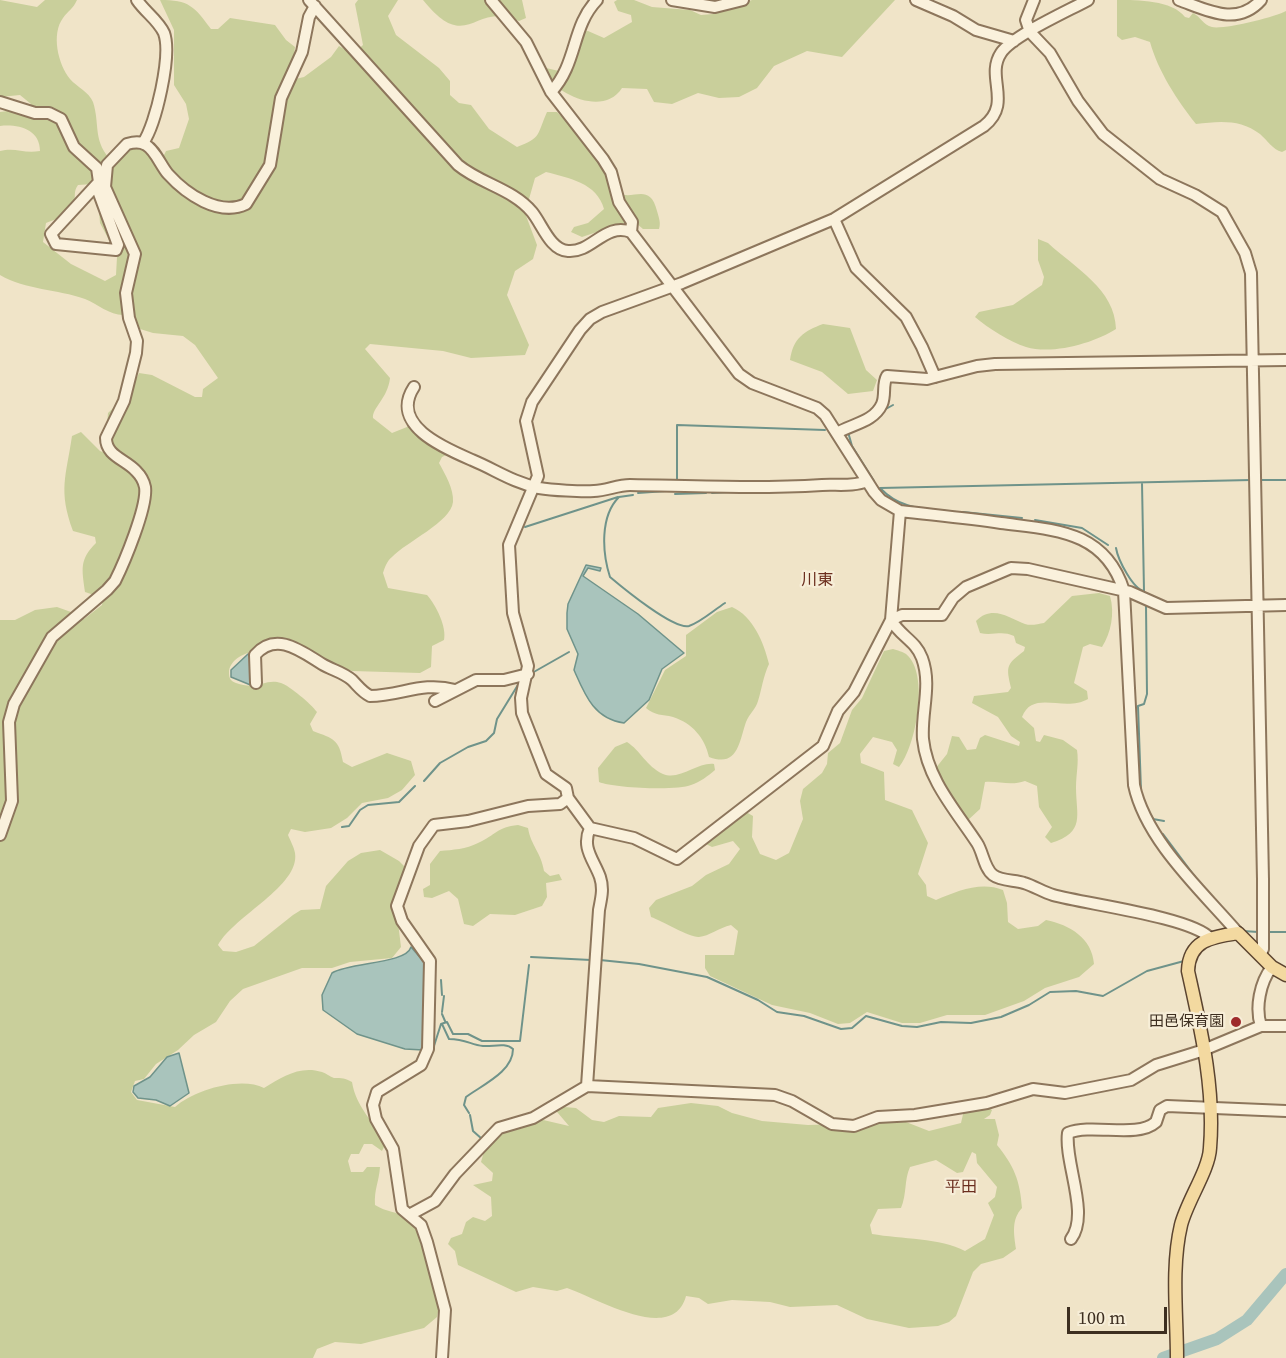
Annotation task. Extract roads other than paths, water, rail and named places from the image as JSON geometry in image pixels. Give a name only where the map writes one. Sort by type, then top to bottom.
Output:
[{"type":"main road","points":[[1177,1354],[1177,1272],[1180,1228],[1210,1151],[1210,1108],[1205,1049],[1188,963],[1198,944],[1210,938],[1238,933],[1272,967],[1286,975]]},
{"type":"street","points":[[138,0],[161,28],[166,49],[157,114],[142,143]]},
{"type":"street","points":[[490,0],[526,42],[551,92],[611,172],[616,195],[632,222],[631,232],[739,374],[753,383],[817,408],[837,433],[881,500],[900,511],[1072,534],[1101,552],[1111,562],[1124,591],[1134,785],[1140,808],[1165,848],[1238,933]]},
{"type":"street","points":[[551,92],[567,71],[580,26],[586,13],[597,0]]},
{"type":"street","points":[[672,0],[715,7],[743,0]]},
{"type":"street","points":[[916,0],[953,16],[976,30],[1014,41]]},
{"type":"street","points":[[1034,0],[1026,20],[1030,32],[1050,53],[1078,101],[1103,134],[1160,179],[1214,206],[1229,220],[1251,273],[1263,879],[1263,949],[1260,955]]},
{"type":"street","points":[[900,511],[891,621],[854,692],[838,711],[823,746],[677,859],[634,838],[590,828],[568,798],[566,788],[546,774],[522,713],[521,698],[528,674],[513,613],[509,545],[535,486],[538,470],[526,421],[532,402],[590,319],[834,219],[992,121],[998,104],[997,62],[1006,47],[1088,0]]},
{"type":"street","points":[[1179,0],[1217,14],[1233,16],[1246,12],[1261,0]]},
{"type":"street","points":[[0,102],[61,118],[74,147],[97,168],[100,184],[118,245],[116,250],[56,244],[51,234],[100,184],[107,165],[120,149],[128,144],[142,143],[148,146],[175,181],[198,199],[228,208],[246,204],[270,165],[280,98],[302,51],[312,3]]},
{"type":"street","points":[[312,3],[458,165],[468,173],[523,202],[557,247],[571,252],[579,250],[607,232],[616,230],[631,232]]},
{"type":"street","points":[[0,835],[12,801],[9,722],[14,704],[52,637],[115,581],[145,501],[142,479],[136,470],[110,452],[106,445],[106,438],[128,388],[137,341],[129,318],[126,293],[135,254],[100,184]]},
{"type":"street","points":[[834,219],[856,268],[906,317],[935,377]]},
{"type":"street","points":[[837,433],[859,424],[877,411],[883,400],[887,376],[916,379],[935,377],[962,369],[995,364],[1286,360]]},
{"type":"street","points":[[414,387],[407,397],[407,411],[420,429],[435,443],[474,460],[499,475],[535,486],[592,491],[627,485],[709,488],[802,486],[867,481]]},
{"type":"street","points":[[891,621],[902,615],[942,615],[952,598],[966,587],[1011,568],[1028,569],[1124,591],[1166,608],[1286,605]]},
{"type":"street","points":[[891,621],[897,630],[911,640],[923,659],[928,688],[923,738],[929,765],[952,808],[980,848],[993,875],[1053,894],[1178,923],[1210,938]]},
{"type":"street","points":[[256,684],[255,655],[266,646],[285,644],[310,653],[324,665],[342,673],[365,696],[438,686],[455,690]]},
{"type":"street","points":[[435,701],[476,680],[504,680],[528,674]]},
{"type":"street","points":[[442,1358],[445,1310],[442,1299],[423,1230],[411,1214],[402,1209],[393,1149],[376,1119],[373,1105],[377,1092],[421,1065],[428,1049],[430,961],[398,913],[398,898],[419,846],[434,825],[478,819],[528,806],[560,804],[568,798]]},
{"type":"street","points":[[587,1086],[599,910],[602,898],[600,878],[588,852],[590,828]]},
{"type":"street","points":[[1262,1026],[1258,1006],[1266,976],[1272,967]]},
{"type":"street","points":[[411,1214],[435,1201],[455,1174],[499,1128],[532,1118],[587,1086],[775,1095],[792,1101],[832,1124],[854,1126],[878,1117],[915,1115],[987,1103],[1033,1089],[1065,1093],[1131,1080],[1156,1065],[1205,1049],[1262,1026],[1286,1026]]},
{"type":"street","points":[[1071,1239],[1077,1228],[1077,1208],[1068,1133],[1083,1129],[1145,1128],[1156,1122],[1160,1110],[1167,1106],[1286,1111]]},
{"type":"water","points":[[586,565],[601,568],[600,571],[588,568],[583,576],[638,614],[684,653],[662,669],[649,700],[624,723],[605,717],[598,711],[587,697],[574,670],[578,654],[567,629],[568,604]]},
{"type":"water","points":[[248,654],[250,655],[253,686],[231,677],[231,670]]},
{"type":"water","points":[[411,947],[424,962],[423,1050],[405,1049],[357,1034],[323,1010],[322,995],[332,973],[341,969],[399,957],[407,953]]},
{"type":"water","points":[[179,1053],[189,1093],[170,1106],[156,1100],[138,1098],[133,1092],[134,1086],[150,1077],[167,1057]]},
{"type":"waterway","points":[[884,410],[893,405]]},
{"type":"waterway","points":[[677,481],[677,425],[825,430]]},
{"type":"waterway","points":[[848,432],[852,446],[874,481]]},
{"type":"waterway","points":[[880,488],[1251,480]]},
{"type":"waterway","points":[[1260,480],[1286,480]]},
{"type":"waterway","points":[[1116,548],[1127,573],[1135,585],[1144,591],[1142,483]]},
{"type":"waterway","points":[[880,488],[906,505],[956,512]]},
{"type":"waterway","points":[[638,493],[666,491]]},
{"type":"waterway","points":[[712,493],[727,492]]},
{"type":"waterway","points":[[675,494],[706,493]]},
{"type":"waterway","points":[[633,495],[619,497],[608,514],[604,546],[610,577],[649,607],[672,622],[682,625],[694,624],[725,603]]},
{"type":"waterway","points":[[525,527],[618,497]]},
{"type":"waterway","points":[[963,512],[1022,518]]},
{"type":"waterway","points":[[1035,520],[1082,528],[1108,545]]},
{"type":"waterway","points":[[1141,790],[1138,706],[1144,704],[1147,694],[1146,606],[1144,604]]},
{"type":"waterway","points":[[532,673],[569,652]]},
{"type":"waterway","points":[[424,781],[440,763],[468,747],[486,741],[494,733],[497,719],[521,680]]},
{"type":"waterway","points":[[342,827],[349,826],[360,810],[368,805],[399,802],[415,786]]},
{"type":"waterway","points":[[1149,812],[1153,819],[1164,821]]},
{"type":"waterway","points":[[1163,834],[1199,882]]},
{"type":"waterway","points":[[1243,931],[1258,932]]},
{"type":"waterway","points":[[1267,932],[1286,932]]},
{"type":"waterway","points":[[531,957],[591,960]]},
{"type":"waterway","points":[[600,960],[639,964],[707,977],[758,1000],[777,1012],[804,1016],[841,1029],[852,1028],[866,1016],[902,1026],[917,1027],[941,1022],[971,1023],[1001,1017],[1029,1005],[1050,992],[1076,991],[1103,996],[1147,971],[1184,961]]},
{"type":"waterway","points":[[433,1049],[441,1024],[447,1022],[453,1034],[468,1034],[482,1041],[520,1041],[529,965]]},
{"type":"waterway","points":[[441,980],[442,995]]},
{"type":"waterway","points":[[442,1012],[444,996]]},
{"type":"waterway","points":[[442,1014],[445,1021]]},
{"type":"waterway","points":[[442,1024],[449,1039],[483,1046],[506,1046],[513,1049],[508,1065],[488,1083],[466,1097],[464,1105],[469,1113]]},
{"type":"waterway","points":[[470,1115],[473,1131],[482,1139]]},
{"type":"waterway","points":[[1163,1358],[1217,1339],[1247,1320],[1286,1274]]},
{"type":"place","name":"田邑保育園","points":[[1236,1022]]},
{"type":"district","name":"川東","points":[[817,581]]},
{"type":"district","name":"平田","points":[[961,1188]]}]
